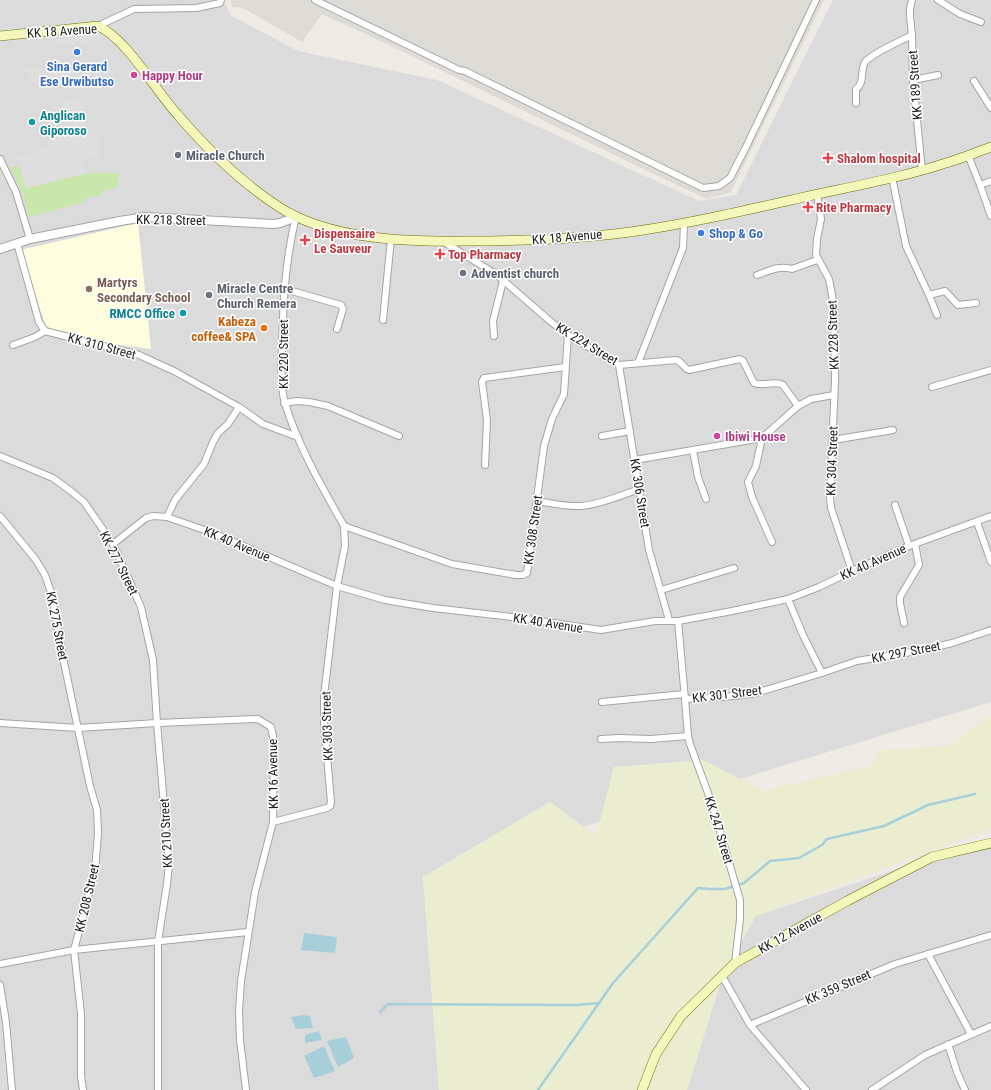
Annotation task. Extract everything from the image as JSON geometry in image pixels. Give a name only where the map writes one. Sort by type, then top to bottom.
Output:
[{"type":"main road","name":"KK 18 Avenue","points":[[0,36],[98,26],[120,42],[175,112],[223,162],[259,193],[296,217],[316,224],[345,232],[391,239],[444,242],[543,240],[629,232],[684,223],[922,170],[991,147]]},
{"type":"main road","name":"KK 12 Avenue","points":[[642,1090],[656,1054],[680,1016],[735,964],[847,901],[932,857],[991,843]]},
{"type":"street","points":[[98,26],[134,9],[196,8],[220,3],[221,0]]},
{"type":"street","points":[[315,0],[460,70],[465,71],[703,188],[719,186],[730,178],[816,0]]},
{"type":"street","name":"KK 189 Street","points":[[912,0],[910,13],[922,170]]},
{"type":"street","points":[[938,0],[960,14],[981,22]]},
{"type":"street","points":[[856,103],[856,90],[861,84],[866,62],[872,56],[912,35]]},
{"type":"street","points":[[914,80],[938,74]]},
{"type":"street","points":[[974,82],[991,108]]},
{"type":"street","points":[[968,155],[991,216]]},
{"type":"street","points":[[0,159],[16,192],[30,239]]},
{"type":"street","points":[[892,177],[906,246],[937,315]]},
{"type":"street","points":[[980,185],[991,181]]},
{"type":"street","points":[[757,275],[776,268],[785,267],[792,269],[817,260],[815,249],[821,219],[817,194]]},
{"type":"street","name":"KK 218 Street","points":[[0,249],[30,239],[145,217],[274,224],[296,217]]},
{"type":"street","name":"KK 220 Street","points":[[296,217],[285,289],[282,361],[282,390],[284,403],[298,437],[324,490],[344,526]]},
{"type":"street","points":[[638,363],[683,248],[684,223]]},
{"type":"street","points":[[383,320],[391,239]]},
{"type":"street","name":"KK 224 Street","points":[[444,242],[503,281],[550,321],[568,334],[619,365],[676,360],[689,370],[740,359],[743,361],[754,383],[757,385],[780,383],[798,406]]},
{"type":"street","points":[[13,345],[45,331],[39,322],[17,243]]},
{"type":"street","name":"KK 228 Street","points":[[817,260],[826,272],[832,295],[835,381],[834,395]]},
{"type":"street","points":[[494,336],[493,321],[503,281]]},
{"type":"street","points":[[285,289],[341,305],[343,309],[337,329]]},
{"type":"street","points":[[929,296],[945,291],[958,305],[976,303]]},
{"type":"street","name":"KK 310 Street","points":[[45,331],[139,355],[174,371],[239,407],[264,424],[298,437]]},
{"type":"street","name":"KK 308 Street","points":[[344,526],[452,564],[523,575],[528,571],[547,431],[564,394],[568,334]]},
{"type":"street","name":"KK 306 Street","points":[[619,365],[649,550],[669,620]]},
{"type":"street","points":[[485,465],[487,420],[482,382],[484,378],[565,367]]},
{"type":"street","points":[[932,387],[991,370]]},
{"type":"street","points":[[635,460],[737,441],[762,438],[798,406],[812,399],[834,395]]},
{"type":"street","name":"KK 304 Street","points":[[834,395],[830,498],[831,508],[852,571]]},
{"type":"street","points":[[284,403],[297,401],[328,406],[399,436]]},
{"type":"street","points":[[167,517],[175,500],[204,464],[218,433],[228,424],[239,407]]},
{"type":"street","points":[[833,440],[893,430]]},
{"type":"street","points":[[602,436],[630,431]]},
{"type":"street","points":[[762,438],[756,466],[748,482],[752,497],[772,542]]},
{"type":"street","points":[[693,450],[698,477],[706,500]]},
{"type":"street","name":"KK 277 Street","points":[[0,456],[43,473],[53,478],[72,492],[84,502],[113,544],[141,607],[153,660],[157,723]]},
{"type":"street","points":[[537,501],[567,506],[582,506],[639,489]]},
{"type":"street","points":[[895,505],[919,565],[900,597],[904,623]]},
{"type":"street","name":"KK 275 Street","points":[[0,516],[36,560],[50,589],[78,728]]},
{"type":"street","name":"KK 40 Avenue","points":[[113,544],[146,518],[153,516],[167,517],[213,533],[337,586],[385,600],[433,608],[513,616],[592,630],[601,630],[655,621],[678,621],[732,612],[788,599],[912,546],[991,516]]},
{"type":"street","points":[[976,522],[991,562]]},
{"type":"street","points":[[337,586],[345,546],[344,526]]},
{"type":"street","points":[[661,590],[734,568]]},
{"type":"street","name":"KK 303 Street","points":[[273,822],[327,808],[331,802],[324,722],[324,696],[337,586]]},
{"type":"street","points":[[788,599],[803,635],[822,673]]},
{"type":"street","name":"KK 301 Street","points":[[678,621],[685,697],[756,693],[822,673]]},
{"type":"street","name":"KK 297 Street","points":[[822,673],[857,661],[923,650],[952,643],[991,630]]},
{"type":"street","points":[[602,702],[685,697]]},
{"type":"street","name":"KK 247 Street","points":[[685,697],[688,736],[712,804],[740,900],[740,919],[735,964]]},
{"type":"street","name":"KK 16 Avenue","points":[[0,723],[78,728],[258,719],[271,727],[274,741],[273,822],[255,892],[241,981],[239,1011],[240,1040],[246,1090]]},
{"type":"street","name":"KK 210 Street","points":[[157,723],[169,864],[158,942],[158,1090]]},
{"type":"street","name":"KK 208 Street","points":[[74,950],[95,870],[98,833],[98,810],[90,786],[78,728]]},
{"type":"street","points":[[601,739],[651,739],[688,736]]},
{"type":"street","points":[[0,964],[74,950],[248,932]]},
{"type":"street","name":"KK 359 Street","points":[[750,1025],[895,964],[991,935]]},
{"type":"street","points":[[74,950],[81,1014],[81,1076],[83,1090]]},
{"type":"street","points":[[928,954],[971,1034]]},
{"type":"street","points":[[722,976],[750,1025],[806,1090]]},
{"type":"street","points":[[0,985],[6,1022],[12,1090]]},
{"type":"street","points":[[872,1090],[925,1055],[991,1026]]},
{"type":"street","points":[[948,1044],[957,1072],[965,1090]]},
{"type":"shaded area","points":[[0,0],[224,0],[230,15],[298,51],[437,80],[699,201],[736,195],[833,0],[991,0],[991,702],[423,876],[439,1090],[0,1090]]},
{"type":"shaded area","points":[[231,0],[824,0],[731,192],[707,199],[406,53],[322,14],[302,42],[243,8],[232,7]]},
{"type":"shaded area","points":[[78,30],[90,30],[103,34],[101,41],[52,43],[51,40],[79,37]]},
{"type":"shaded area","points":[[101,68],[104,81],[28,84],[27,69]]},
{"type":"shaded area","points":[[81,98],[88,137],[97,135],[100,157],[83,160],[86,173],[26,188],[18,157],[52,147],[52,139],[57,130],[60,129],[60,126],[66,125],[61,102]]},
{"type":"shaded area","name":"Martyrs Secondary School","points":[[138,223],[151,349],[97,342],[46,327],[20,250]]},
{"type":"shaded area","points":[[991,715],[991,829],[756,916],[722,976],[687,1090],[439,1090],[423,877],[550,802],[596,836],[614,767],[703,760],[763,791],[873,765],[878,750],[948,746]]},
{"type":"shaded area","points":[[991,838],[991,1090],[687,1090],[740,921]]},
{"type":"green space","points":[[18,166],[26,188],[86,173],[119,173],[118,187],[101,192],[101,196],[85,198],[85,202],[29,217],[22,192],[10,167]]},
{"type":"water","points":[[304,933],[337,937],[335,953],[301,950]]},
{"type":"water","points":[[303,1015],[310,1016],[313,1028],[296,1029],[291,1017]]},
{"type":"water","points":[[319,1031],[322,1040],[305,1043],[305,1035]]},
{"type":"water","points":[[346,1037],[354,1058],[338,1067],[327,1041]]},
{"type":"water","points":[[324,1046],[335,1071],[314,1078],[304,1056]]},
{"type":"waterway","points":[[538,1090],[613,983],[698,888],[725,889],[744,883],[770,861],[799,858],[822,845],[827,839],[884,826],[928,805],[975,794]]},
{"type":"waterway","points":[[380,1012],[388,1004],[576,1005],[600,1003]]},
{"type":"place","name":"Sina Gerard Ese Urwibutso","points":[[77,52]]},
{"type":"place","name":"Happy Hour","points":[[134,75]]},
{"type":"place","name":"Anglican Giporoso","points":[[32,122]]},
{"type":"place","name":"Miracle Church","points":[[178,155]]},
{"type":"place","name":"Shalom hospital","points":[[828,158]]},
{"type":"place","name":"Rite Pharmacy","points":[[808,207]]},
{"type":"place","name":"Shop & Go","points":[[701,233]]},
{"type":"place","name":"Dispensaire Le Sauveur","points":[[305,240]]},
{"type":"place","name":"Top Pharmacy","points":[[440,254]]},
{"type":"place","name":"Adventist church","points":[[463,273]]},
{"type":"place","name":"Martyrs Secondary School","points":[[89,289]]},
{"type":"place","name":"Miracle Centre Church Remera","points":[[209,295]]},
{"type":"place","name":"RMCC Office","points":[[183,313]]},
{"type":"place","name":"Kabeza coffee& SPA","points":[[264,328]]},
{"type":"place","name":"Ibiwi House","points":[[717,436]]}]
